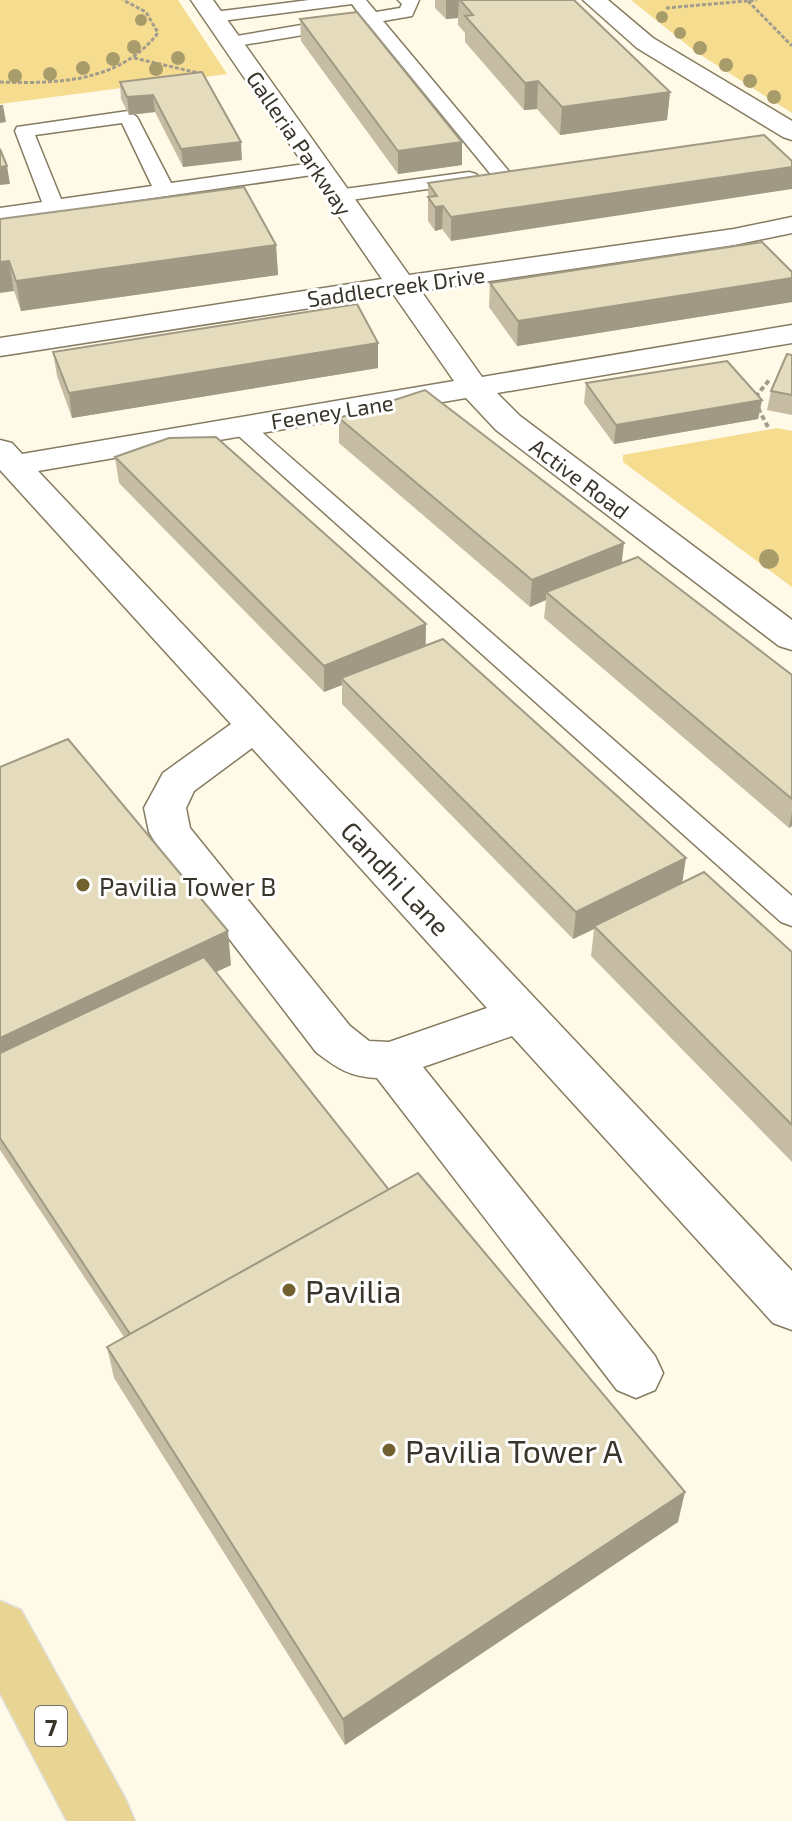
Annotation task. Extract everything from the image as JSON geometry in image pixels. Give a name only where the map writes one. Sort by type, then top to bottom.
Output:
[{"type":"main road","name":"7","points":[[0,1631],[102,1821]]},
{"type":"street","points":[[594,0],[645,43],[792,132]]},
{"type":"street","name":"Galleria Parkway","points":[[208,8],[400,285]]},
{"type":"street","name":"Saddlecreek Drive","points":[[0,347],[734,237],[792,225]]},
{"type":"street","name":"Active Road","points":[[400,285],[474,388],[508,423],[792,638]]},
{"type":"street","name":"Feeney Lane","points":[[7,457],[241,426],[792,334]]},
{"type":"street","name":"Gandhi Lane","points":[[7,457],[792,1307]]},
{"type":"street","points":[[255,726],[178,783],[165,808],[170,832],[333,1039],[359,1059],[390,1060],[522,1014]]},
{"type":"street","points":[[390,1060],[636,1373]]},
{"type":"lane","points":[[208,8],[349,0]]},
{"type":"lane","points":[[337,196],[507,172],[357,0]]},
{"type":"lane","points":[[231,42],[406,12],[412,2],[406,0]]},
{"type":"lane","points":[[54,206],[24,131],[128,117],[164,190]]},
{"type":"lane","points":[[0,214],[319,168]]},
{"type":"lane","points":[[241,426],[792,914]]},
{"type":"path","points":[[0,82],[62,81],[99,73],[150,48],[158,33],[155,19],[139,5],[123,0]]},
{"type":"path","points":[[748,0],[792,46]]},
{"type":"path","points":[[661,9],[757,0]]},
{"type":"path","points":[[134,58],[208,75]]},
{"type":"path","points":[[768,427],[759,410],[757,395],[774,375]]},
{"type":"shaded area","points":[[0,0],[178,0],[227,74],[0,104]]},
{"type":"shaded area","points":[[631,0],[792,0],[792,113],[696,52]]},
{"type":"shaded area","points":[[777,428],[792,431],[792,587],[623,462],[623,455]]},
{"type":"building","points":[[460,0],[574,0],[670,92],[562,107],[538,81],[525,83],[465,16],[473,15]]},
{"type":"building","points":[[357,12],[462,142],[398,151],[300,19]]},
{"type":"building","points":[[202,72],[241,142],[181,149],[153,95],[127,97],[120,82]]},
{"type":"building","points":[[764,135],[792,161],[792,167],[451,217],[443,206],[435,207],[428,197],[437,196],[428,183]]},
{"type":"building","points":[[0,149],[7,166],[0,167]]},
{"type":"building","points":[[244,187],[276,245],[16,281],[9,261],[0,262],[0,219]]},
{"type":"building","points":[[762,242],[792,272],[792,278],[518,321],[490,283]]},
{"type":"building","points":[[357,304],[378,343],[69,393],[53,352]]},
{"type":"building","points":[[787,354],[792,355],[792,395],[771,391]]},
{"type":"building","points":[[727,361],[762,400],[616,425],[586,383]]},
{"type":"building","points":[[425,390],[624,543],[532,580],[339,418]]},
{"type":"building","points":[[216,437],[426,624],[324,666],[115,457],[169,438]]},
{"type":"building","points":[[638,557],[792,675],[792,799],[546,592]]},
{"type":"building","points":[[443,639],[686,858],[576,912],[341,678]]},
{"type":"building","name":"Pavilia Tower B","points":[[68,739],[228,931],[0,1038],[0,767]]},
{"type":"building","points":[[704,872],[792,952],[792,1125],[594,926]]},
{"type":"building","points":[[204,957],[389,1190],[130,1334],[0,1138],[0,1053]]},
{"type":"building","name":"Pavilia Tower A","points":[[418,1173],[685,1492],[343,1719],[107,1347]]},
{"type":"place","name":"Pavilia Tower B","points":[[83,885]]},
{"type":"place","name":"Pavilia","points":[[289,1290]]},
{"type":"place","name":"Pavilia Tower A","points":[[389,1450]]}]
